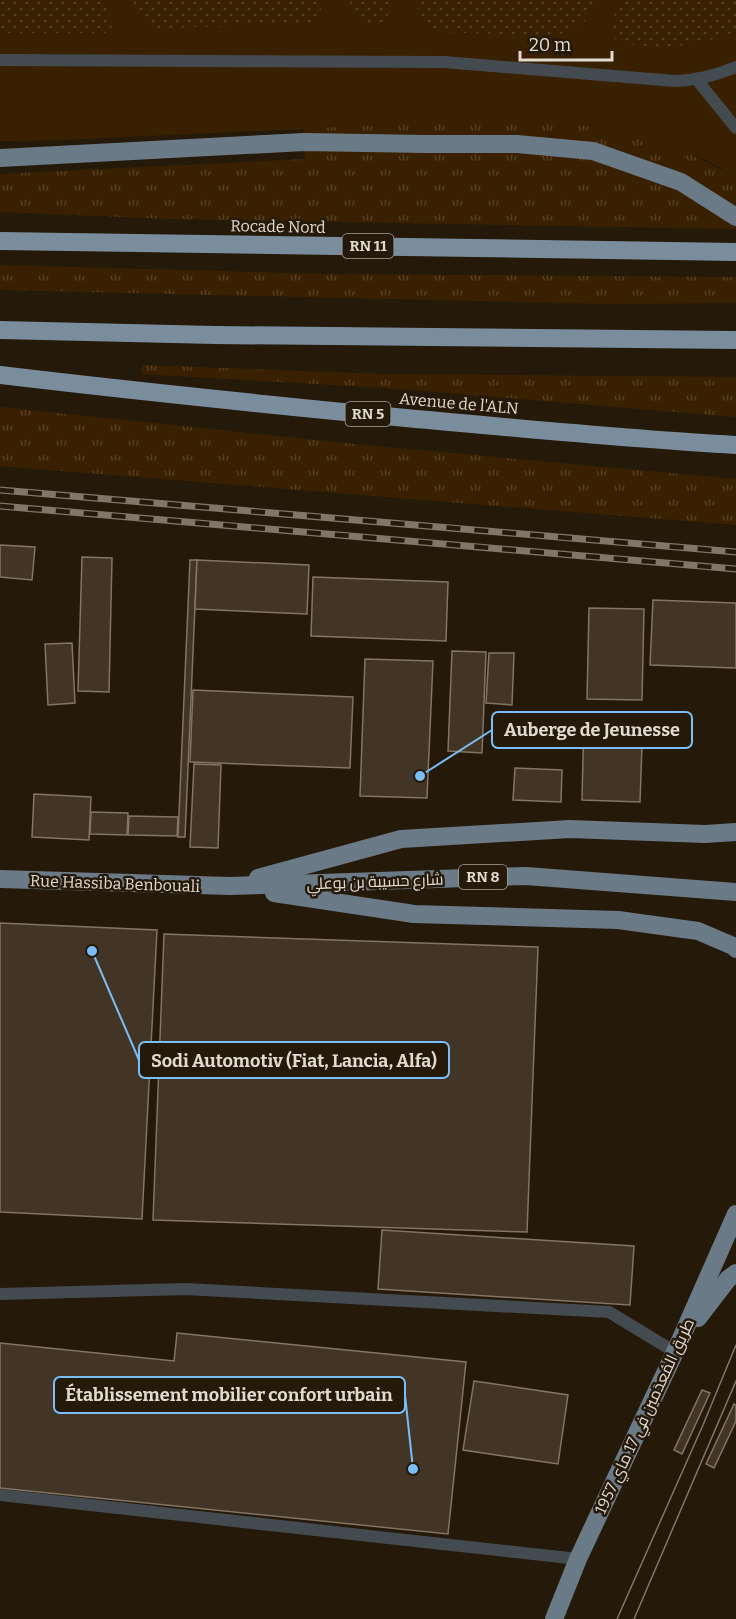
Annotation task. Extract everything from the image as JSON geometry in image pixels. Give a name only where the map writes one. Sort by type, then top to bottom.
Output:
[{"type":"highway","name":"Rocade Nord","points":[[0,241],[736,252]]},
{"type":"highway","points":[[0,330],[203,335],[736,340]]},
{"type":"highway","name":"Avenue de l'ALN","points":[[0,375],[348,412],[736,445]]},
{"type":"main road","points":[[0,158],[304,142],[517,144],[593,151],[681,182],[736,217]]},
{"type":"main road","points":[[230,886],[401,838],[570,829],[705,834],[736,832]]},
{"type":"main road","name":"شارع حسيبة بن بوعلي","points":[[230,886],[526,876],[736,892]]},
{"type":"main road","name":"Rue Hassiba Benbouali","points":[[0,879],[230,886]]},
{"type":"main road","points":[[230,886],[414,914],[618,920],[698,931],[736,949]]},
{"type":"main road","name":"طريق المُعدَمين في 17 ماي 1957","points":[[554,1619],[578,1559],[736,1214]]},
{"type":"main road","points":[[677,1347],[736,1273]]},
{"type":"lane","points":[[0,60],[444,62],[675,81],[697,80],[736,67]]},
{"type":"lane","points":[[697,80],[736,128]]},
{"type":"lane","points":[[0,1294],[186,1289],[609,1312],[677,1347]]},
{"type":"lane","points":[[0,1495],[578,1559]]},
{"type":"green space","points":[[0,0],[736,0],[736,177],[706,160],[658,141],[588,126],[536,121],[0,141]]},
{"type":"green space","points":[[0,0],[101,0],[113,21],[111,29],[105,33],[0,33]]},
{"type":"green space","points":[[131,0],[320,0],[321,13],[318,21],[310,24],[156,28],[144,21]]},
{"type":"green space","points":[[350,0],[391,0],[390,10],[380,23],[365,24],[358,20],[353,12]]},
{"type":"green space","points":[[416,0],[594,0],[584,23],[556,36],[440,32],[424,19],[418,10]]},
{"type":"green space","points":[[619,0],[736,0],[736,32],[696,44],[661,47],[623,44],[616,40],[611,26]]},
{"type":"green space","points":[[533,92],[682,150],[736,177],[736,229],[170,219],[0,212],[0,174],[305,159],[303,129],[0,141]]},
{"type":"green space","points":[[0,265],[328,274],[736,277],[736,303],[607,304],[0,290]]},
{"type":"green space","points":[[142,365],[384,374],[736,377],[736,417],[386,388],[142,374]]},
{"type":"green space","points":[[0,407],[364,445],[736,479],[736,525],[0,466]]},
{"type":"building","points":[[0,545],[35,547],[32,580],[0,577]]},
{"type":"building","points":[[82,557],[112,558],[109,692],[78,691]]},
{"type":"building","points":[[190,560],[197,560],[185,837],[178,837]]},
{"type":"building","points":[[197,560],[309,565],[307,614],[195,609]]},
{"type":"building","points":[[313,577],[448,582],[446,641],[311,636]]},
{"type":"building","points":[[653,600],[736,603],[736,668],[650,665]]},
{"type":"building","points":[[589,608],[644,609],[642,700],[587,699]]},
{"type":"building","points":[[72,643],[75,703],[48,705],[45,644]]},
{"type":"building","points":[[452,651],[486,652],[482,753],[448,751]]},
{"type":"building","points":[[489,653],[514,653],[512,705],[486,703]]},
{"type":"building","points":[[365,659],[433,661],[427,798],[360,796]]},
{"type":"building","points":[[193,690],[353,697],[350,768],[190,762]]},
{"type":"building","points":[[584,716],[643,717],[640,802],[582,800]]},
{"type":"building","points":[[194,764],[221,765],[218,848],[190,847]]},
{"type":"building","points":[[515,768],[562,770],[561,802],[513,800]]},
{"type":"building","points":[[34,794],[91,797],[89,840],[32,837]]},
{"type":"building","points":[[91,812],[128,813],[127,835],[90,834]]},
{"type":"building","points":[[129,816],[178,817],[177,836],[128,835]]},
{"type":"building","points":[[0,923],[157,930],[142,1219],[0,1212]]},
{"type":"building","points":[[164,934],[538,947],[527,1232],[153,1220]]},
{"type":"building","points":[[382,1230],[634,1246],[630,1305],[378,1289]]},
{"type":"building","points":[[177,1333],[466,1362],[448,1534],[0,1488],[0,1343],[174,1361]]},
{"type":"building","points":[[474,1381],[568,1395],[558,1464],[463,1450]]},
{"type":"building","points":[[702,1390],[710,1393],[682,1454],[674,1450]]},
{"type":"building","points":[[734,1404],[736,1405],[736,1421],[714,1468],[706,1464]]},
{"type":"tram line","points":[[617,1619],[736,1345]]},
{"type":"tram line","points":[[634,1619],[736,1381]]},
{"type":"railway","points":[[0,490],[736,552]]},
{"type":"railway","points":[[0,506],[736,569]]},
{"type":"place","name":"Auberge de Jeunesse","points":[[420,776]]},
{"type":"place","name":"Sodi Automotiv (Fiat, Lancia, Alfa)","points":[[92,951]]},
{"type":"place","name":"Établissement mobilier confort urbain","points":[[413,1469]]}]
